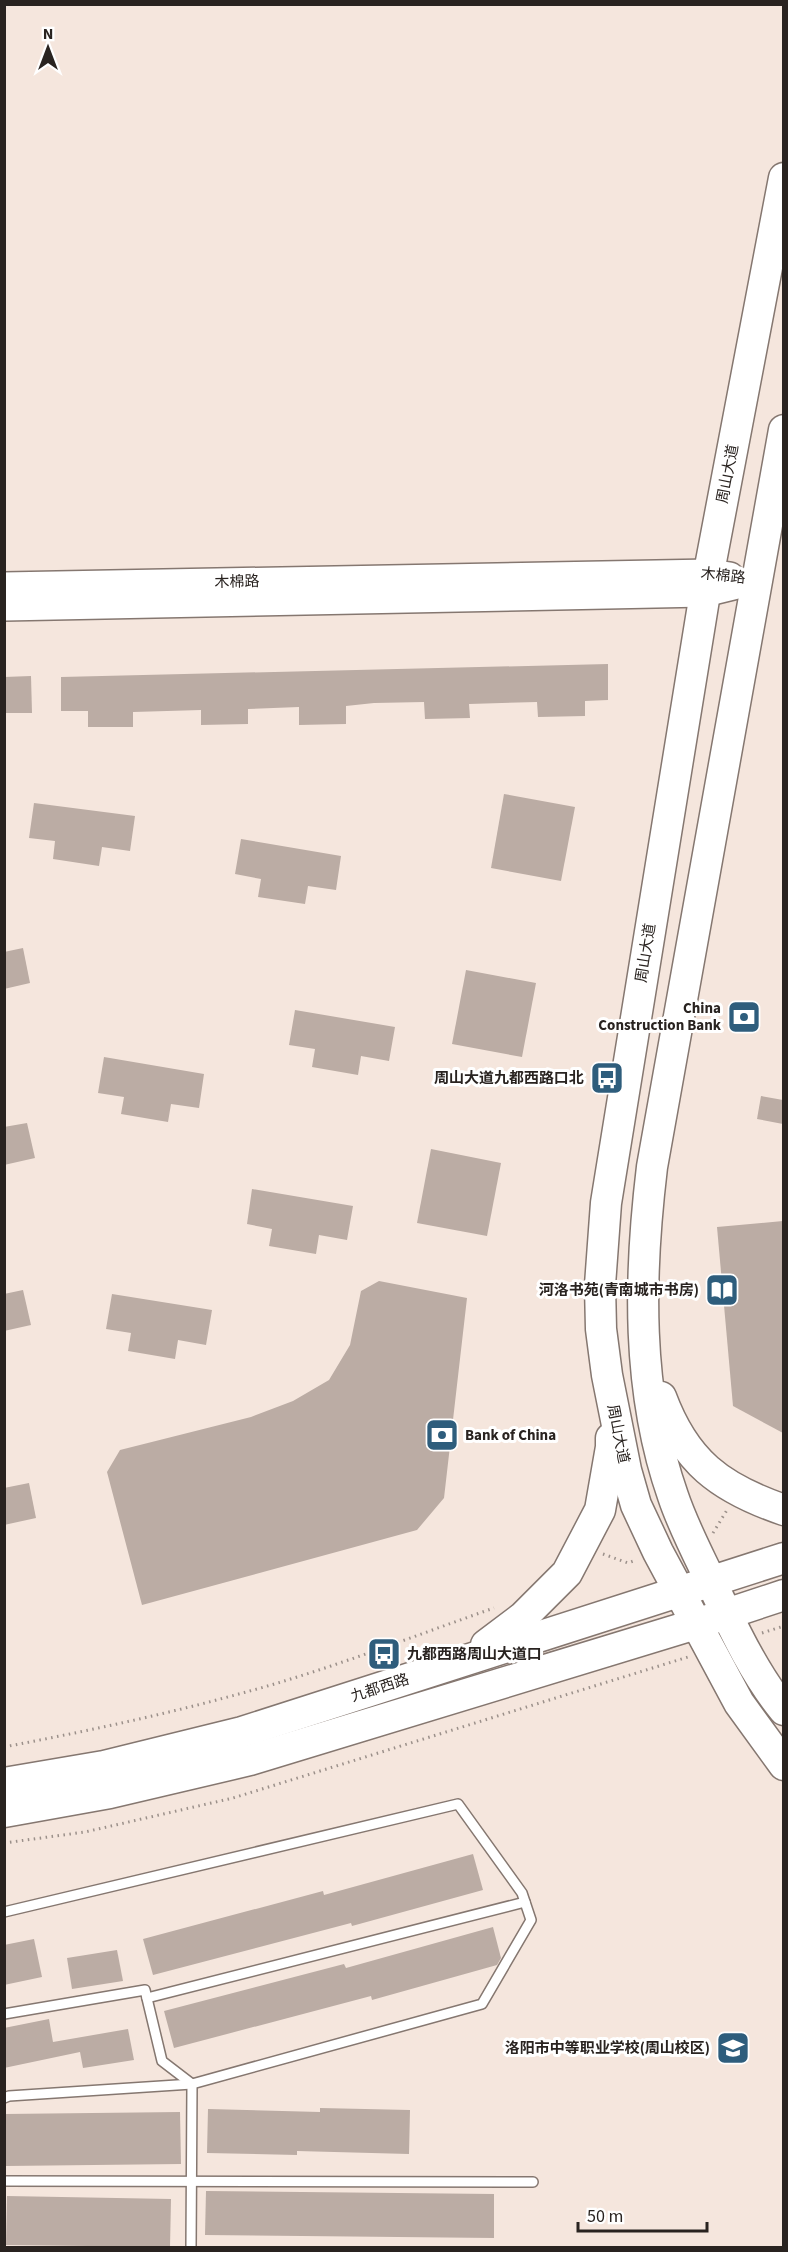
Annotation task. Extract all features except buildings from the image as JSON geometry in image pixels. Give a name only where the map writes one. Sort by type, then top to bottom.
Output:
[{"type":"main road","name":"周山大道","points":[[783,178],[707,583],[606,1203],[600,1296],[601,1329],[607,1376],[626,1470],[636,1505],[658,1552],[739,1703],[783,1765]]},
{"type":"main road","points":[[783,430],[652,1167],[644,1265],[644,1351],[660,1452],[672,1495],[690,1541],[727,1614],[771,1695],[783,1710]]},
{"type":"main road","name":"木棉路","points":[[4,607],[758,580]]},
{"type":"main road","name":"木棉路","points":[[4,586],[707,583]]},
{"type":"main road","points":[[644,1351],[665,1408],[678,1435],[695,1459],[712,1475],[738,1491],[783,1510]]},
{"type":"main road","points":[[469,1658],[522,1617],[567,1573],[600,1510],[611,1447],[607,1376]]},
{"type":"main road","name":"九都西路","points":[[4,1783],[104,1766],[242,1732],[783,1558]]},
{"type":"main road","name":"九都西路","points":[[4,1812],[110,1793],[250,1760],[696,1624],[783,1595]]},
{"type":"lane","points":[[4,1912],[458,1804],[522,1893],[531,1920],[482,2004],[192,2084],[4,2098]]},
{"type":"lane","points":[[147,1998],[525,1902]]},
{"type":"lane","points":[[4,2014],[145,1990],[162,2061],[192,2084]]},
{"type":"lane","points":[[191,2247],[192,2084]]},
{"type":"lane","points":[[4,2181],[533,2182]]},
{"type":"path","points":[[690,1541],[714,1533],[738,1491]]},
{"type":"path","points":[[581,1546],[628,1563],[658,1552]]},
{"type":"path","points":[[4,1747],[154,1716],[237,1695],[499,1606]]},
{"type":"path","points":[[741,1640],[783,1626]]},
{"type":"path","points":[[4,1843],[85,1832],[233,1798],[710,1651]]},
{"type":"place","name":"China Construction Bank","points":[[744,1017]]},
{"type":"place","name":"周山大道九都西路口北","points":[[607,1078]]},
{"type":"place","name":"河洛书苑(青南城市书房)","points":[[722,1290]]},
{"type":"place","name":"Bank of China","points":[[442,1435]]},
{"type":"place","name":"九都西路周山大道口","points":[[384,1654]]},
{"type":"place","name":"洛阳市中等职业学校(周山校区)","points":[[733,2048]]}]
